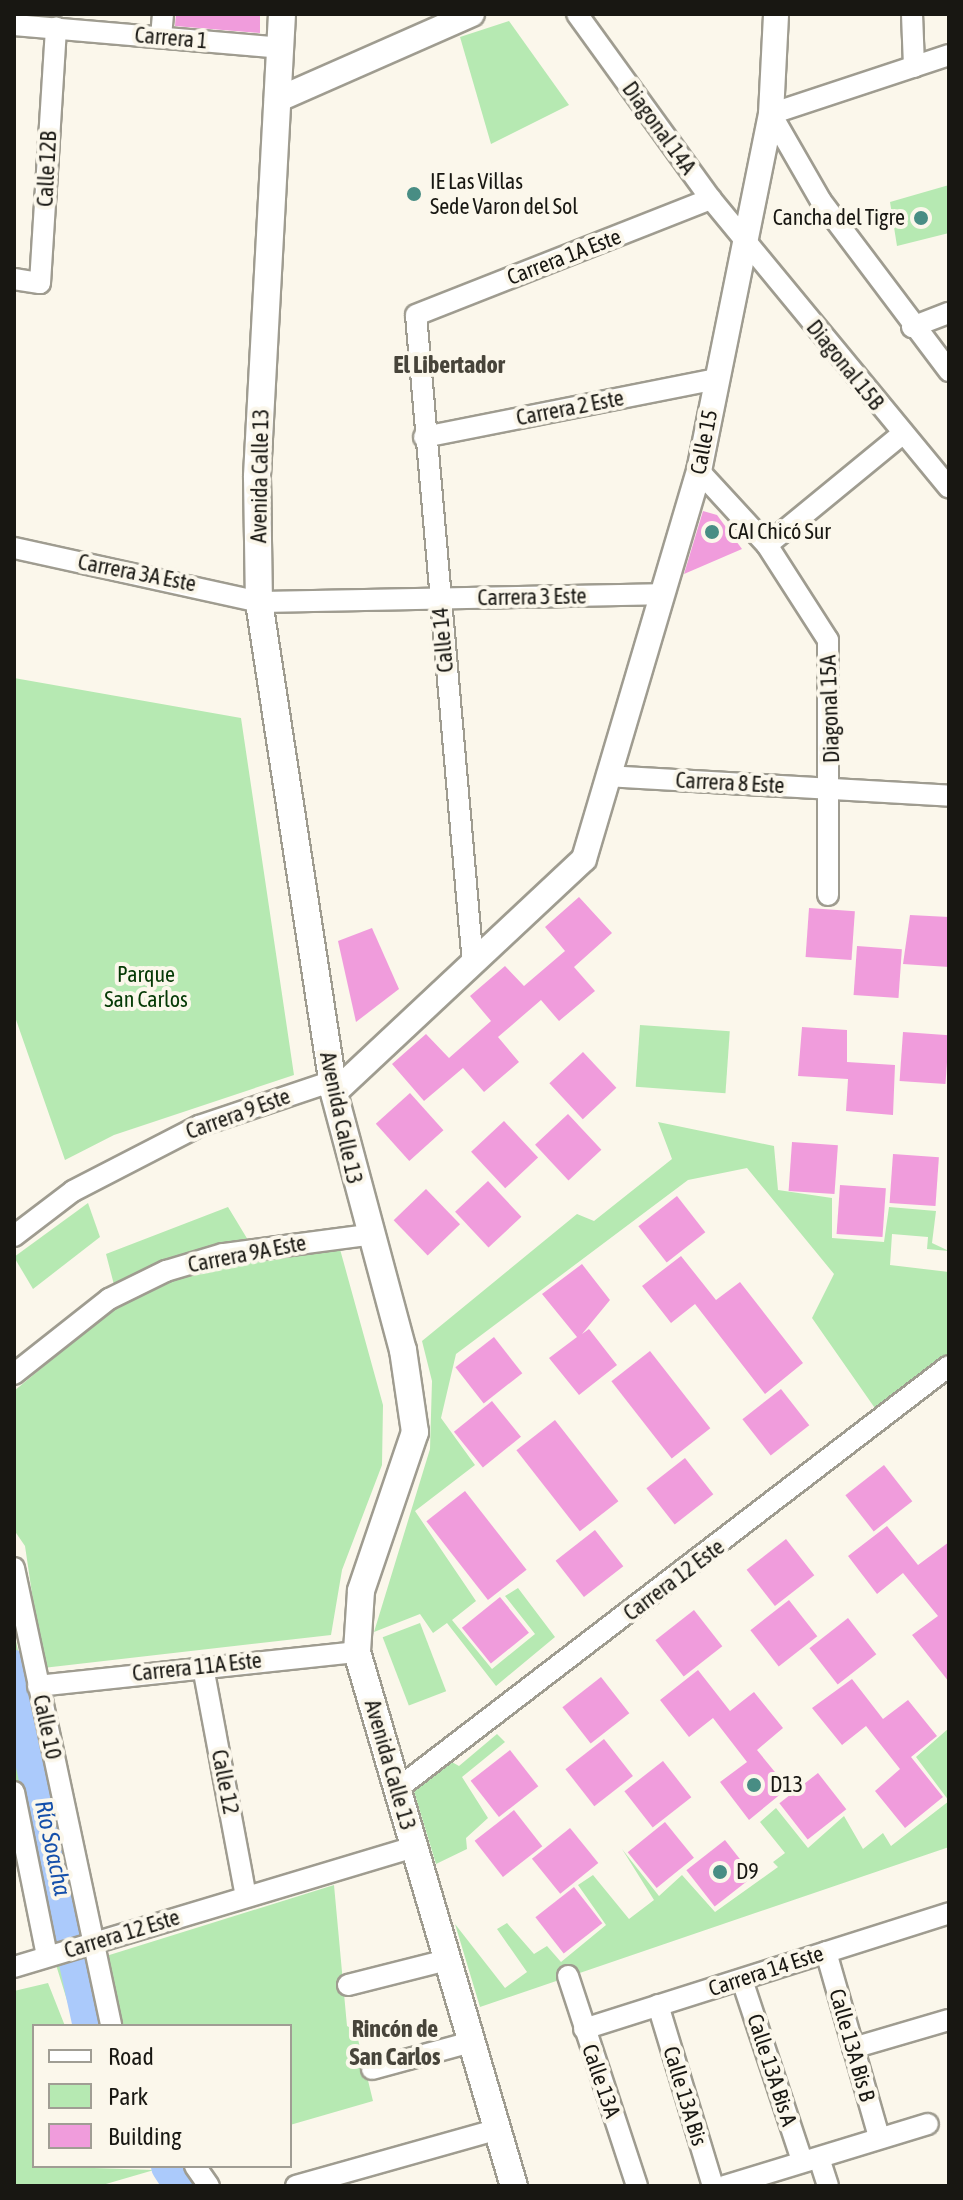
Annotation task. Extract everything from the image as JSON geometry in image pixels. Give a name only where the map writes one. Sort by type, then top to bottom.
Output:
[{"type":"main road","name":"Avenida Calle 13","points":[[282,14],[257,477],[259,602],[334,1093],[368,1235],[403,1350],[415,1432],[361,1591],[357,1652],[447,1960],[468,2043],[499,2129],[514,2186]]},
{"type":"street","points":[[161,37],[163,14]]},
{"type":"street","points":[[277,100],[472,14]]},
{"type":"street","name":"Diagonal 14A","points":[[577,14],[744,240]]},
{"type":"street","name":"Calle 15","points":[[473,964],[584,859],[699,471],[771,114],[776,14]]},
{"type":"street","points":[[912,14],[914,67]]},
{"type":"street","name":"Carrera 1","points":[[14,25],[280,48]]},
{"type":"street","name":"Calle 12B","points":[[14,279],[40,283],[56,28]]},
{"type":"street","points":[[949,55],[771,114],[821,201],[912,327],[949,371]]},
{"type":"street","name":"Carrera 1A Este","points":[[416,315],[711,199]]},
{"type":"street","name":"Diagonal 15B","points":[[744,240],[901,435],[945,475]]},
{"type":"street","points":[[912,327],[949,313]]},
{"type":"street","name":"Calle 14","points":[[416,315],[424,437],[473,964]]},
{"type":"street","name":"Carrera 2 Este","points":[[424,437],[716,379]]},
{"type":"street","points":[[767,545],[901,435]]},
{"type":"street","name":"Diagonal 15A","points":[[699,471],[767,545],[828,640],[832,787],[828,895]]},
{"type":"street","name":"Carrera 3A Este","points":[[14,548],[259,602]]},
{"type":"street","name":"Carrera 3 Este","points":[[259,602],[662,594]]},
{"type":"street","name":"Carrera 8 Este","points":[[607,776],[949,796]]},
{"type":"street","points":[[334,1093],[473,964]]},
{"type":"street","name":"Carrera 9 Este","points":[[14,1236],[73,1191],[185,1132],[325,1083],[334,1093]]},
{"type":"street","name":"Carrera 9A Este","points":[[14,1374],[109,1299],[166,1271],[223,1254],[368,1235]]},
{"type":"street","name":"Carrera 12 Este","points":[[397,1789],[949,1366]]},
{"type":"street","name":"Calle 10","points":[[14,1568],[88,1943],[110,2024]]},
{"type":"street","name":"Carrera 11A Este","points":[[38,1686],[357,1652]]},
{"type":"street","name":"Calle 12","points":[[203,1667],[246,1896]]},
{"type":"street","points":[[14,1792],[53,1954]]},
{"type":"street","name":"Carrera 12 Este","points":[[14,1967],[414,1847]]},
{"type":"street","name":"Carrera 14 Este","points":[[584,2029],[949,1913]]},
{"type":"street","name":"Calle 13A Bis B","points":[[826,1952],[879,2137]]},
{"type":"street","points":[[348,1985],[447,1960]]},
{"type":"street","name":"Calle 13A","points":[[568,1976],[637,2186]]},
{"type":"street","name":"Calle 13A Bis A","points":[[742,1980],[810,2159]]},
{"type":"street","name":"Calle 13A Bis","points":[[658,2005],[725,2185]]},
{"type":"street","points":[[853,2048],[949,2020]]},
{"type":"street","points":[[372,2069],[468,2043]]},
{"type":"street","points":[[725,2185],[928,2124]]},
{"type":"street","points":[[296,2186],[499,2129]]},
{"type":"street","points":[[810,2159],[828,2186]]},
{"type":"street","points":[[196,2168],[209,2186]]},
{"type":"green space","points":[[509,21],[569,105],[491,144],[460,37]]},
{"type":"green space","name":"Cancha del Tigre","points":[[949,185],[949,233],[897,246],[890,202]]},
{"type":"green space","name":"Parque San Carlos","points":[[14,678],[241,718],[294,1075],[114,1135],[65,1160],[14,1014]]},
{"type":"green space","points":[[640,1025],[730,1031],[725,1093],[636,1087]]},
{"type":"green space","points":[[658,1122],[774,1146],[778,1190],[832,1198],[832,1238],[884,1242],[889,1207],[936,1211],[932,1243],[949,1251],[927,1249],[928,1237],[892,1234],[890,1265],[949,1272],[949,1357],[879,1414],[812,1318],[834,1274],[747,1168],[688,1180],[456,1354],[441,1418],[475,1465],[415,1511],[476,1601],[452,1620],[492,1669],[535,1634],[505,1596],[518,1588],[555,1637],[496,1686],[447,1623],[433,1633],[420,1614],[374,1632],[430,1449],[432,1381],[422,1341],[577,1214],[594,1221],[672,1159]]},
{"type":"green space","points":[[88,1203],[100,1237],[33,1289],[14,1257]]},
{"type":"green space","points":[[228,1207],[257,1255],[338,1242],[383,1405],[382,1465],[342,1570],[331,1635],[43,1668],[25,1546],[14,1530],[14,1391],[119,1304],[106,1254]]},
{"type":"green space","points":[[420,1623],[446,1691],[409,1705],[383,1637]]},
{"type":"green space","points":[[14,1632],[81,1946],[106,2024],[74,2024],[52,1952],[14,1775]]},
{"type":"green space","points":[[949,1728],[949,1801],[916,1757]]},
{"type":"green space","points":[[497,1734],[505,1742],[462,1777],[488,1818],[466,1838],[467,1849],[436,1864],[413,1788],[450,1761],[459,1766]]},
{"type":"green space","points":[[949,1801],[949,1847],[480,2007],[455,1924],[505,1988],[527,1972],[497,1929],[507,1923],[534,1954],[547,1946],[561,1962],[606,1925],[578,1885],[593,1875],[629,1919],[654,1900],[622,1849],[659,1896],[682,1875],[715,1912],[778,1867],[773,1862],[785,1853],[760,1822],[776,1808],[808,1848],[844,1816],[863,1849],[883,1833],[891,1846]]},
{"type":"green space","points":[[334,1885],[347,2026],[356,2031],[373,2101],[292,2124],[292,2024],[120,2024],[103,1957]]},
{"type":"green space","points":[[48,1983],[64,2024],[32,2024],[32,2168],[154,2170],[99,2186],[14,2186],[14,1991]]},
{"type":"building","points":[[176,14],[260,14],[260,33],[175,26]]},
{"type":"building","name":"CAI Chicó Sur","points":[[703,511],[717,515],[742,549],[684,574]]},
{"type":"building","points":[[579,897],[612,933],[574,967],[595,991],[559,1021],[541,1000],[498,1037],[519,1062],[484,1092],[463,1068],[424,1101],[392,1064],[426,1034],[449,1058],[491,1021],[470,996],[505,966],[524,986],[565,951],[545,927]]},
{"type":"building","points":[[809,908],[855,911],[851,960],[806,957]]},
{"type":"building","points":[[910,915],[949,917],[949,967],[903,964]]},
{"type":"building","points":[[372,928],[399,989],[356,1022],[338,941]]},
{"type":"building","points":[[857,946],[902,949],[898,998],[854,995]]},
{"type":"building","points":[[802,1027],[847,1030],[847,1062],[895,1065],[893,1115],[846,1111],[848,1079],[798,1076]]},
{"type":"building","points":[[903,1032],[949,1035],[945,1084],[900,1081]]},
{"type":"building","points":[[583,1052],[616,1088],[583,1119],[549,1083]]},
{"type":"building","points":[[410,1093],[443,1130],[409,1161],[376,1124]]},
{"type":"building","points":[[568,1114],[601,1150],[569,1181],[535,1145]]},
{"type":"building","points":[[504,1121],[538,1158],[505,1188],[471,1152]]},
{"type":"building","points":[[792,1142],[838,1145],[834,1194],[789,1191]]},
{"type":"building","points":[[893,1154],[939,1157],[935,1206],[890,1203]]},
{"type":"building","points":[[488,1181],[521,1217],[489,1248],[455,1212]]},
{"type":"building","points":[[840,1185],[886,1188],[882,1237],[837,1234]]},
{"type":"building","points":[[426,1189],[460,1224],[428,1256],[394,1220]]},
{"type":"building","points":[[677,1196],[705,1232],[667,1262],[638,1226]]},
{"type":"building","points":[[681,1256],[716,1300],[740,1282],[803,1363],[765,1394],[695,1304],[671,1323],[642,1286]]},
{"type":"building","points":[[582,1264],[610,1300],[582,1334],[589,1329],[617,1365],[579,1395],[549,1358],[577,1337],[542,1294]]},
{"type":"building","points":[[494,1337],[522,1373],[484,1403],[455,1367]]},
{"type":"building","points":[[650,1351],[710,1428],[672,1458],[611,1381]]},
{"type":"building","points":[[781,1389],[809,1425],[771,1455],[742,1419]]},
{"type":"building","points":[[492,1401],[521,1437],[483,1468],[454,1432]]},
{"type":"building","points":[[555,1420],[618,1501],[580,1531],[516,1450]]},
{"type":"building","points":[[685,1458],[713,1494],[675,1524],[646,1488]]},
{"type":"building","points":[[884,1465],[912,1501],[874,1531],[845,1495]]},
{"type":"building","points":[[465,1491],[527,1570],[488,1600],[426,1521]]},
{"type":"building","points":[[887,1526],[918,1565],[949,1542],[949,1682],[912,1635],[938,1616],[903,1573],[877,1594],[848,1556]]},
{"type":"building","points":[[595,1530],[623,1566],[584,1597],[556,1561]]},
{"type":"building","points":[[786,1539],[814,1575],[775,1606],[747,1570]]},
{"type":"building","points":[[500,1597],[529,1633],[491,1664],[462,1628]]},
{"type":"building","points":[[789,1600],[817,1636],[779,1666],[750,1630]]},
{"type":"building","points":[[694,1610],[722,1646],[684,1676],[655,1640]]},
{"type":"building","points":[[848,1618],[876,1654],[838,1684],[809,1648]]},
{"type":"building","points":[[698,1670],[730,1711],[754,1692],[783,1728],[757,1750],[788,1788],[749,1820],[720,1782],[747,1762],[713,1718],[689,1737],[660,1700]]},
{"type":"building","points":[[601,1677],[629,1713],[591,1743],[562,1707]]},
{"type":"building","points":[[852,1679],[883,1719],[908,1700],[937,1736],[911,1757],[943,1797],[905,1828],[875,1791],[900,1769],[866,1726],[842,1745],[812,1708]]},
{"type":"building","points":[[604,1739],[633,1776],[594,1806],[565,1769]]},
{"type":"building","points":[[510,1750],[538,1786],[499,1817],[471,1781]]},
{"type":"building","points":[[663,1761],[691,1797],[653,1827],[624,1791]]},
{"type":"building","points":[[818,1773],[846,1809],[808,1839],[779,1803]]},
{"type":"building","points":[[514,1810],[542,1846],[503,1877],[475,1841]]},
{"type":"building","points":[[665,1822],[694,1858],[657,1888],[628,1852]]},
{"type":"building","points":[[570,1828],[598,1863],[560,1894],[532,1859]]},
{"type":"building","name":"D9","points":[[725,1840],[753,1876],[715,1906],[686,1870]]},
{"type":"building","points":[[574,1887],[602,1923],[564,1953],[535,1917]]},
{"type":"waterway","name":"Río Soacha","points":[[14,1669],[92,2024]]},
{"type":"waterway","name":"Río Soacha","points":[[171,2168],[183,2186]]},
{"type":"place","name":"IE Las Villas Sede Varon del Sol","points":[[414,194]]},
{"type":"place","name":"Cancha del Tigre","points":[[921,218]]},
{"type":"place","name":"CAI Chicó Sur","points":[[712,532]]},
{"type":"place","name":"D13","points":[[754,1785]]},
{"type":"place","name":"D9","points":[[720,1872]]},
{"type":"district","name":"El Libertador","points":[[449,365]]},
{"type":"district","name":"Rincón de San Carlos","points":[[395,2043]]}]
